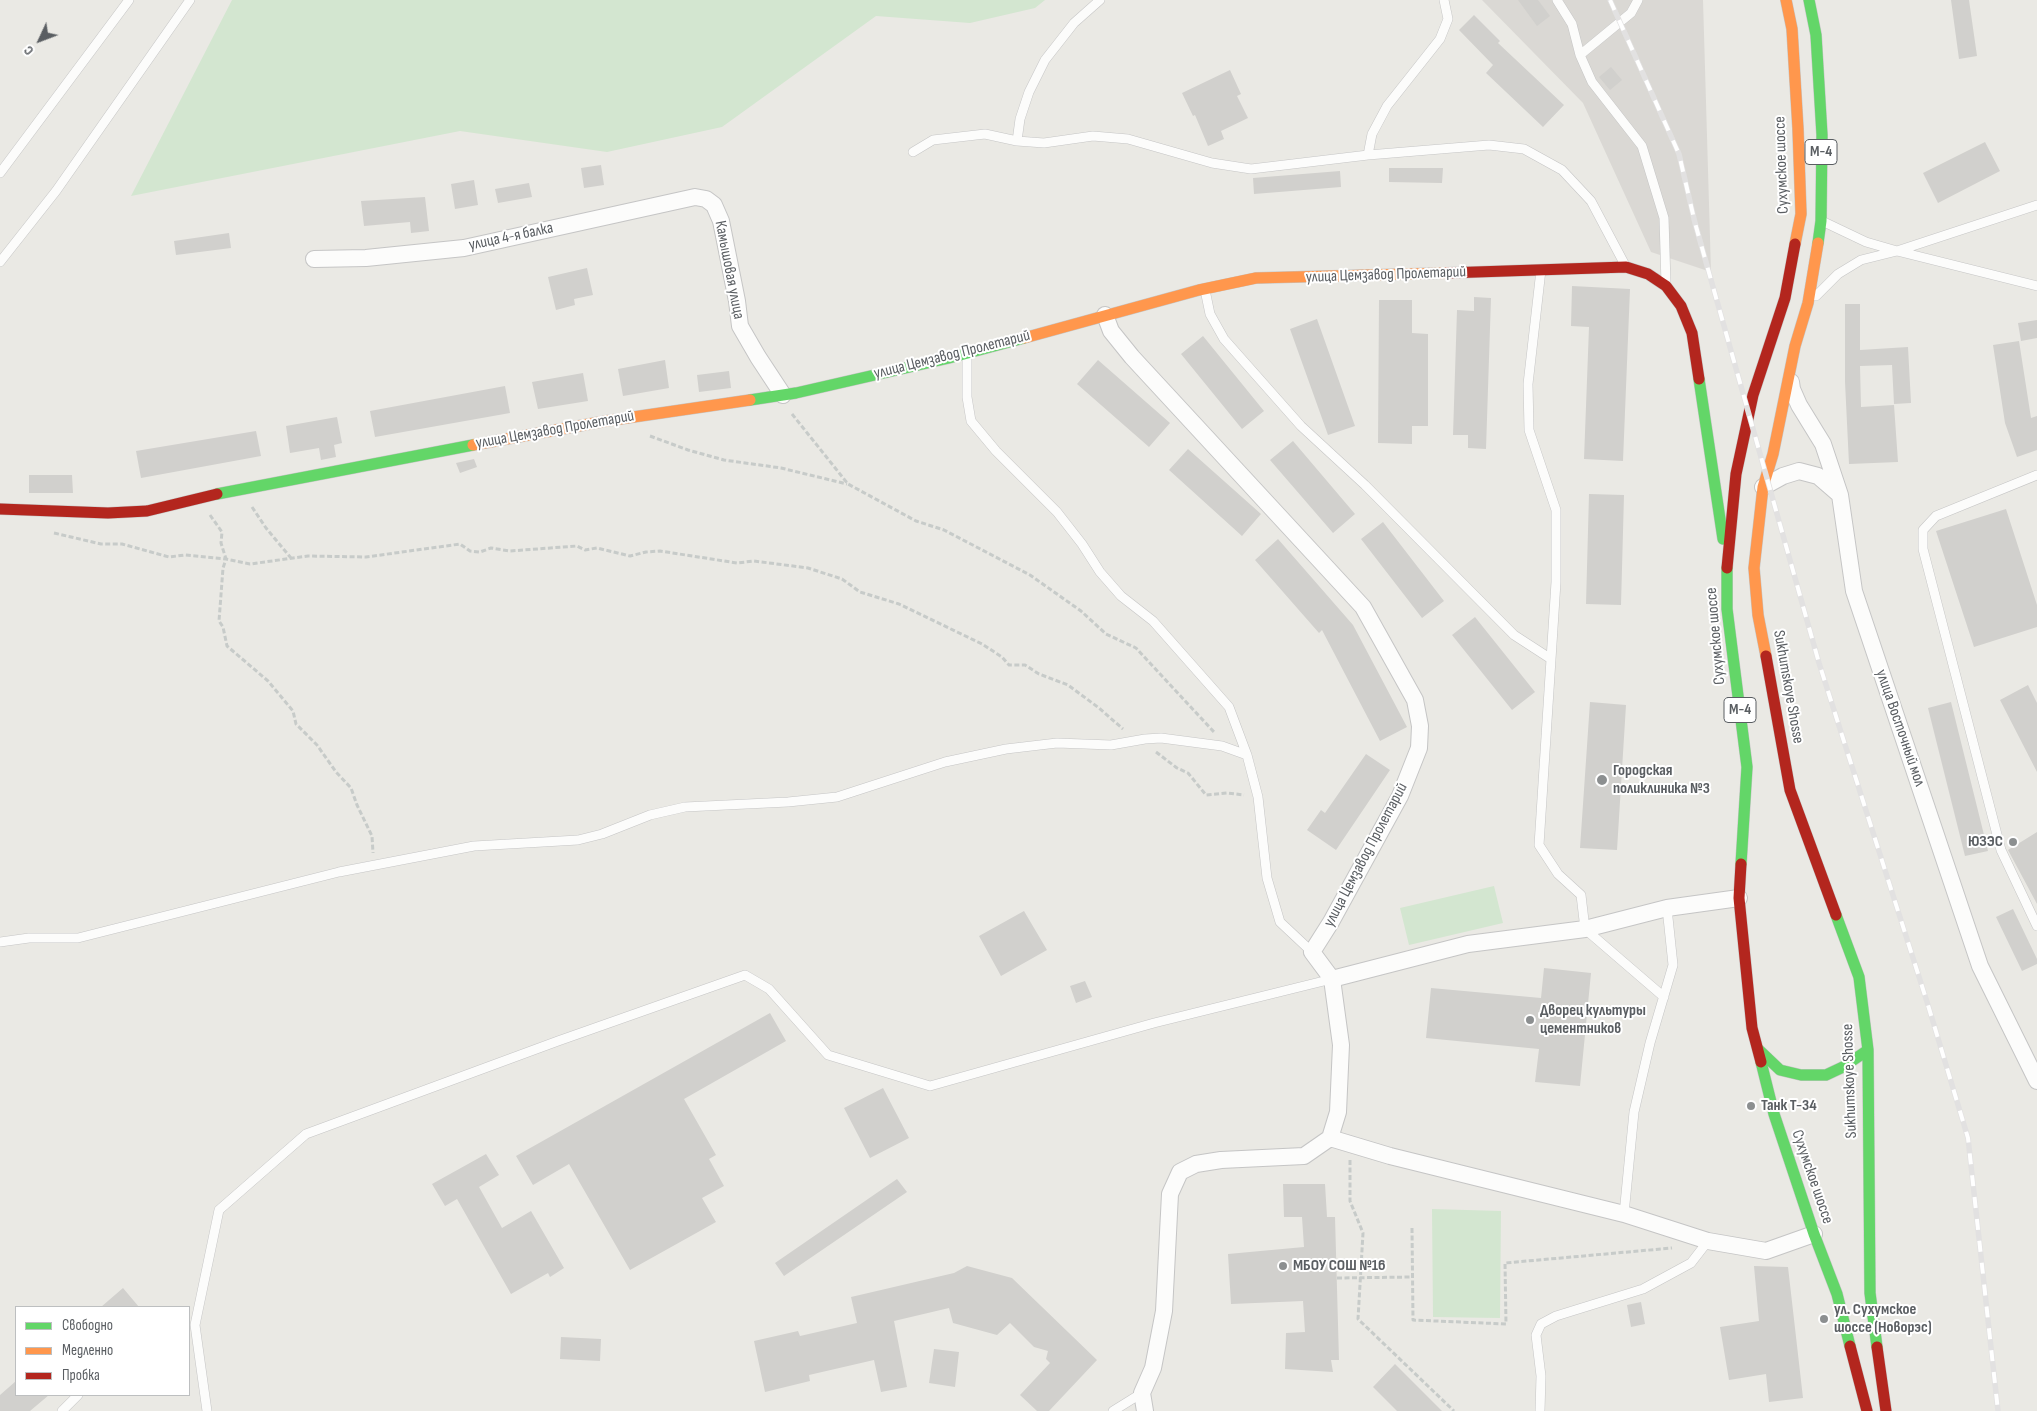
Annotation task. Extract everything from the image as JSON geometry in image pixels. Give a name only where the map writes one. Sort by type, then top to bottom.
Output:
[{"type":"main road","name":"Сухумское шоссе","points":[[1786,0],[1792,29],[1801,214],[1785,298],[1753,394],[1736,474],[1727,563],[1727,609],[1747,767],[1739,898],[1752,1028],[1774,1114],[1836,1294],[1867,1411]]},
{"type":"main road","name":"М-4","points":[[1809,0],[1816,35],[1820,108],[1822,221],[1808,303],[1790,369],[1773,454],[1763,486],[1754,568],[1758,614],[1790,790],[1859,977],[1868,1050]]},
{"type":"main road","name":"улица Цемзавод Пролетарий","points":[[0,509],[108,513],[147,510],[240,488],[623,418],[782,395],[968,353],[1204,289],[1256,278],[1626,267],[1648,274],[1666,286]]},
{"type":"main road","points":[[1666,286],[1681,306],[1692,333],[1727,563]]},
{"type":"main road","points":[[1758,1049],[1780,1070],[1801,1075],[1826,1075],[1843,1067],[1868,1050]]},
{"type":"main road","name":"Sukhumskoye Shosse","points":[[1868,1050],[1870,1294],[1886,1411]]},
{"type":"street","name":"улица 4-я балка","points":[[314,259],[366,258],[464,248],[695,197],[706,199]]},
{"type":"street","name":"Камышовая улица","points":[[706,199],[714,205],[721,221],[740,326],[782,395]]},
{"type":"street","name":"улица Цемзавод Пролетарий","points":[[1105,315],[1111,331],[1132,357],[1363,607],[1415,700],[1420,726],[1419,748],[1400,796],[1331,922],[1312,952]]},
{"type":"street","name":"улица Восточный мол","points":[[1790,369],[1792,389],[1799,405],[1823,444],[1840,495],[1854,592],[1980,966],[2037,1081]]},
{"type":"street","points":[[1763,486],[1783,476],[1799,471],[1818,476],[1840,495]]},
{"type":"street","points":[[1332,979],[1468,944],[1585,929],[1667,908],[1739,898]]},
{"type":"street","points":[[1145,1411],[1142,1393],[1154,1368],[1164,1312],[1170,1194],[1180,1172],[1196,1164],[1221,1160],[1304,1156],[1330,1138],[1338,1112],[1341,1045],[1332,979],[1312,952]]},
{"type":"street","points":[[1330,1138],[1400,1159],[1624,1214],[1708,1240],[1766,1251],[1814,1234]]},
{"type":"lane","points":[[0,173],[129,0]]},
{"type":"lane","points":[[0,262],[56,191],[190,0]]},
{"type":"lane","points":[[1017,141],[1020,119],[1029,92],[1046,60],[1074,23],[1100,0]]},
{"type":"lane","points":[[1368,155],[1372,134],[1387,106],[1440,40],[1448,19],[1444,0]]},
{"type":"lane","points":[[1557,0],[1572,24],[1580,55],[1592,82],[1642,146],[1664,218],[1666,286]]},
{"type":"lane","points":[[1580,55],[1631,13],[1638,0]]},
{"type":"lane","points":[[913,152],[933,140],[957,136],[985,134],[1017,141],[1044,143],[1093,136],[1128,139],[1212,163],[1251,169],[1368,155],[1489,145],[1524,149],[1562,170],[1591,201],[1626,267]]},
{"type":"lane","points":[[1808,303],[1838,274],[1861,260],[1897,251],[2037,205]]},
{"type":"lane","points":[[1822,221],[1866,242],[2037,286]]},
{"type":"lane","points":[[1541,270],[1528,384],[1529,430],[1556,510],[1556,582],[1539,845],[1558,874],[1581,896],[1585,929],[1664,997]]},
{"type":"lane","points":[[1204,289],[1210,314],[1224,339],[1300,426],[1365,485],[1514,635],[1551,659]]},
{"type":"lane","points":[[968,353],[967,397],[971,421],[996,451],[1057,512],[1082,544],[1100,572],[1121,596],[1153,621],[1229,707],[1247,755],[1258,802],[1267,878],[1280,922],[1312,952]]},
{"type":"lane","points":[[2037,475],[1936,516],[1923,530],[1923,549],[2001,850],[2037,926]]},
{"type":"lane","points":[[0,942],[29,938],[78,938],[339,872],[474,846],[578,840],[602,834],[650,815],[685,807],[788,802],[837,797],[945,762],[1006,749],[1057,744],[1111,745],[1145,738],[1162,738],[1222,746],[1247,755]]},
{"type":"lane","points":[[1624,1214],[1634,1112],[1650,1044],[1673,965],[1667,908]]},
{"type":"lane","points":[[207,1411],[192,1326],[219,1210],[306,1134],[558,1041],[745,976],[769,989],[828,1055],[930,1086],[1154,1023],[1332,979]]},
{"type":"lane","points":[[1540,1411],[1541,1376],[1536,1335],[1541,1324],[1556,1316],[1643,1289],[1691,1263],[1708,1240]]},
{"type":"lane","points":[[1113,1411],[1142,1393]]},
{"type":"lane","points":[[62,1411],[77,1396]]},
{"type":"path","points":[[782,395],[799,425],[848,484]]},
{"type":"path","points":[[646,435],[724,460],[781,468],[848,484],[916,520],[944,530],[1030,574],[1081,611],[1106,634],[1136,648],[1214,731],[1222,746]]},
{"type":"path","points":[[240,488],[266,528],[291,558]]},
{"type":"path","points":[[196,499],[222,532],[221,543],[226,559],[223,568],[219,621],[223,626],[227,646],[268,681],[293,711],[296,724],[317,745],[336,772],[351,788],[372,836],[373,850],[370,866]]},
{"type":"path","points":[[46,532],[102,544],[122,544],[169,557],[185,555],[226,559],[250,564],[308,556],[366,557],[460,544],[470,550],[480,552],[491,548],[510,551],[577,546],[585,550],[597,548],[630,556],[660,551],[737,563],[754,561],[808,568],[842,579],[860,592],[899,604],[982,644],[1002,657],[1009,665],[1025,665],[1039,674],[1068,685],[1099,708],[1132,741]]},
{"type":"path","points":[[1145,738],[1166,761],[1188,773],[1206,795],[1228,793],[1244,795],[1258,802]]},
{"type":"path","points":[[1350,1145],[1350,1201],[1363,1233],[1358,1319],[1454,1411]]},
{"type":"path","points":[[1412,1228],[1413,1320],[1506,1324],[1505,1264],[1622,1252],[1662,1251],[1680,1247]]},
{"type":"path","points":[[1337,1278],[1412,1277]]},
{"type":"shaded area","points":[[1482,0],[1703,0],[1711,272],[1651,252],[1583,103]]},
{"type":"green space","points":[[232,0],[1045,0],[1035,8],[970,23],[876,16],[722,127],[607,152],[460,131],[131,196]]},
{"type":"green space","points":[[1494,886],[1503,923],[1409,945],[1400,908]]},
{"type":"green space","points":[[1432,1209],[1501,1211],[1500,1318],[1433,1317]]},
{"type":"building","points":[[1518,0],[1538,0],[1550,16],[1537,26]]},
{"type":"building","points":[[1951,0],[1969,0],[1977,56],[1959,59]]},
{"type":"building","points":[[1474,15],[1500,41],[1498,43],[1564,105],[1543,127],[1486,73],[1493,65],[1459,30]]},
{"type":"building","points":[[1611,67],[1622,80],[1610,90],[1599,77]]},
{"type":"building","points":[[1230,70],[1241,94],[1237,96],[1248,118],[1221,131],[1224,139],[1208,146],[1195,115],[1193,116],[1182,93]]},
{"type":"building","points":[[1985,142],[2000,171],[1938,203],[1923,173]]},
{"type":"building","points":[[601,165],[604,185],[584,188],[581,168]]},
{"type":"building","points":[[1389,168],[1443,168],[1442,183],[1389,182]]},
{"type":"building","points":[[1340,171],[1341,187],[1254,194],[1253,178]]},
{"type":"building","points":[[474,180],[478,205],[455,209],[451,184]]},
{"type":"building","points":[[529,183],[532,197],[498,203],[495,189]]},
{"type":"building","points":[[425,197],[429,231],[411,233],[410,222],[364,226],[361,201]]},
{"type":"building","points":[[229,233],[231,248],[176,255],[174,241]]},
{"type":"building","points":[[587,268],[593,295],[574,299],[575,305],[556,310],[548,277]]},
{"type":"building","points":[[1572,286],[1630,289],[1623,461],[1584,459],[1589,327],[1571,326]]},
{"type":"building","points":[[1474,297],[1491,298],[1486,449],[1468,448],[1468,435],[1453,435],[1457,310],[1474,311]]},
{"type":"building","points":[[1379,300],[1412,300],[1412,333],[1428,334],[1428,426],[1412,426],[1412,444],[1378,443]]},
{"type":"building","points":[[1845,304],[1860,304],[1860,350],[1908,347],[1911,403],[1894,404],[1892,365],[1860,366],[1861,407],[1894,405],[1898,462],[1849,464],[1845,382]]},
{"type":"building","points":[[1317,319],[1355,426],[1328,435],[1290,329]]},
{"type":"building","points":[[2037,320],[2037,338],[2021,341],[2018,323]]},
{"type":"building","points":[[1203,336],[1264,411],[1242,429],[1181,354]]},
{"type":"building","points":[[2019,341],[2031,418],[2037,416],[2037,450],[2017,457],[2005,423],[1993,345]]},
{"type":"building","points":[[665,360],[669,388],[623,396],[618,369]]},
{"type":"building","points":[[1098,360],[1170,423],[1149,447],[1077,384]]},
{"type":"building","points":[[729,371],[731,388],[699,392],[697,375]]},
{"type":"building","points":[[583,373],[588,401],[538,409],[532,382]]},
{"type":"building","points":[[505,386],[510,413],[375,437],[370,411]]},
{"type":"building","points":[[337,417],[342,443],[334,445],[336,457],[321,460],[319,448],[290,453],[286,426]]},
{"type":"building","points":[[256,431],[261,456],[141,478],[136,451]]},
{"type":"building","points":[[1293,441],[1355,514],[1333,533],[1270,460]]},
{"type":"building","points":[[1188,449],[1261,514],[1242,536],[1169,470]]},
{"type":"building","points":[[474,459],[477,467],[460,473],[456,463]]},
{"type":"building","points":[[29,475],[72,475],[73,493],[29,493]]},
{"type":"building","points":[[1589,494],[1624,495],[1621,605],[1586,604]]},
{"type":"building","points":[[2006,509],[2037,605],[2037,627],[1974,647],[1936,531]]},
{"type":"building","points":[[1383,522],[1444,601],[1422,618],[1361,539]]},
{"type":"building","points":[[1278,539],[1353,625],[1407,727],[1380,741],[1322,630],[1319,633],[1255,560]]},
{"type":"building","points":[[1475,617],[1535,692],[1512,710],[1452,635]]},
{"type":"building","points":[[2028,685],[2037,703],[2037,772],[2000,700]]},
{"type":"building","points":[[1590,702],[1626,705],[1617,850],[1580,848]]},
{"type":"building","points":[[1951,702],[1988,851],[1965,856],[1928,708]]},
{"type":"building","points":[[1366,754],[1390,770],[1336,850],[1307,830],[1321,810],[1325,813]]},
{"type":"building","points":[[2037,832],[2037,904],[2008,850]]},
{"type":"building","points":[[2013,909],[2037,959],[2037,964],[2022,971],[1996,917]]},
{"type":"building","points":[[1024,911],[1047,950],[1001,976],[979,936]]},
{"type":"building","points":[[1544,968],[1591,973],[1580,1086],[1535,1082],[1539,1049],[1426,1038],[1431,988],[1541,998]]},
{"type":"building","points":[[1085,981],[1092,997],[1076,1003],[1070,986]]},
{"type":"building","points":[[770,1013],[786,1041],[684,1099],[716,1155],[709,1159],[724,1186],[702,1198],[716,1222],[630,1270],[569,1164],[533,1185],[516,1156]]},
{"type":"building","points":[[883,1088],[909,1138],[870,1158],[844,1108]]},
{"type":"building","points":[[486,1154],[499,1175],[479,1187],[502,1228],[531,1211],[564,1268],[550,1277],[548,1273],[511,1294],[457,1199],[445,1206],[432,1184]]},
{"type":"building","points":[[897,1179],[907,1192],[784,1276],[775,1263]]},
{"type":"building","name":"МБОУ СОШ №16","points":[[1283,1184],[1325,1184],[1327,1217],[1335,1217],[1339,1360],[1331,1360],[1333,1372],[1285,1369],[1286,1333],[1305,1332],[1303,1301],[1231,1304],[1228,1254],[1304,1247],[1302,1217],[1284,1217]]},
{"type":"building","points":[[967,1266],[1012,1278],[1097,1360],[1049,1411],[1037,1411],[1020,1395],[1050,1363],[1046,1359],[1048,1351],[1034,1347],[1010,1323],[997,1335],[953,1323],[949,1308],[894,1321],[907,1387],[881,1392],[874,1360],[809,1375],[810,1381],[765,1392],[754,1341],[798,1331],[800,1336],[857,1323],[851,1297],[954,1273]]},
{"type":"building","points":[[1754,1266],[1788,1267],[1803,1398],[1769,1402],[1766,1374],[1729,1380],[1720,1327],[1759,1321]]},
{"type":"building","points":[[123,1288],[138,1306],[102,1306]]},
{"type":"building","points":[[1641,1302],[1645,1324],[1631,1327],[1627,1305]]},
{"type":"building","points":[[561,1337],[601,1339],[600,1361],[560,1359]]},
{"type":"building","points":[[934,1349],[959,1352],[955,1387],[929,1383]]},
{"type":"building","points":[[1395,1364],[1442,1411],[1397,1411],[1373,1387]]},
{"type":"building","points":[[15,1382],[15,1396],[48,1396],[30,1411],[0,1411],[0,1395]]},
{"type":"railway","points":[[1610,0],[1679,154],[1695,223],[1819,663],[1928,1005],[1968,1138],[1998,1411]]},
{"type":"traffic: fast","points":[[1809,0],[1816,35],[1822,135],[1821,221],[1818,243]]},
{"type":"traffic: fast","points":[[750,400],[796,393],[949,358],[1024,338]]},
{"type":"traffic: fast","points":[[1699,379],[1723,539]]},
{"type":"traffic: fast","points":[[217,494],[473,445]]},
{"type":"traffic: fast","points":[[1727,568],[1727,609],[1747,767],[1741,864]]},
{"type":"traffic: fast","points":[[1836,915],[1859,977],[1868,1050],[1870,1293],[1877,1347]]},
{"type":"traffic: fast","points":[[1758,1049],[1780,1070],[1801,1075],[1826,1075],[1843,1067],[1868,1050]]},
{"type":"traffic: fast","points":[[1761,1062],[1774,1114],[1814,1234],[1837,1294],[1850,1346]]},
{"type":"traffic: slow","points":[[1786,0],[1792,29],[1798,129],[1801,214],[1795,244]]},
{"type":"traffic: slow","points":[[1766,656],[1758,615],[1754,568],[1763,487],[1773,454],[1795,346],[1808,303],[1818,243]]},
{"type":"traffic: slow","points":[[1024,338],[1199,290],[1256,278],[1446,273]]},
{"type":"traffic: slow","points":[[473,445],[606,421],[750,400]]},
{"type":"traffic: jam","points":[[1727,568],[1736,474],[1753,395],[1785,298],[1795,244]]},
{"type":"traffic: jam","points":[[1446,273],[1626,267],[1648,274],[1666,286],[1681,306],[1692,333],[1699,379]]},
{"type":"traffic: jam","points":[[0,509],[108,513],[147,511],[217,494]]},
{"type":"traffic: jam","points":[[1766,656],[1790,790],[1836,915]]},
{"type":"traffic: jam","points":[[1741,864],[1739,898],[1752,1028],[1761,1062]]},
{"type":"traffic: jam","points":[[1850,1346],[1867,1411]]},
{"type":"traffic: jam","points":[[1877,1347],[1886,1411]]},
{"type":"place","name":"Городская поликлиника №3","points":[[1602,780]]},
{"type":"place","name":"ЮЗЭС","points":[[2013,842]]},
{"type":"place","name":"Дворец культуры цементников","points":[[1530,1020]]},
{"type":"place","name":"Танк Т-34","points":[[1751,1106]]},
{"type":"place","name":"МБОУ СОШ №16","points":[[1283,1266]]},
{"type":"place","name":"ул. Сухумское шоссе (Новорэс)","points":[[1824,1319]]}]
